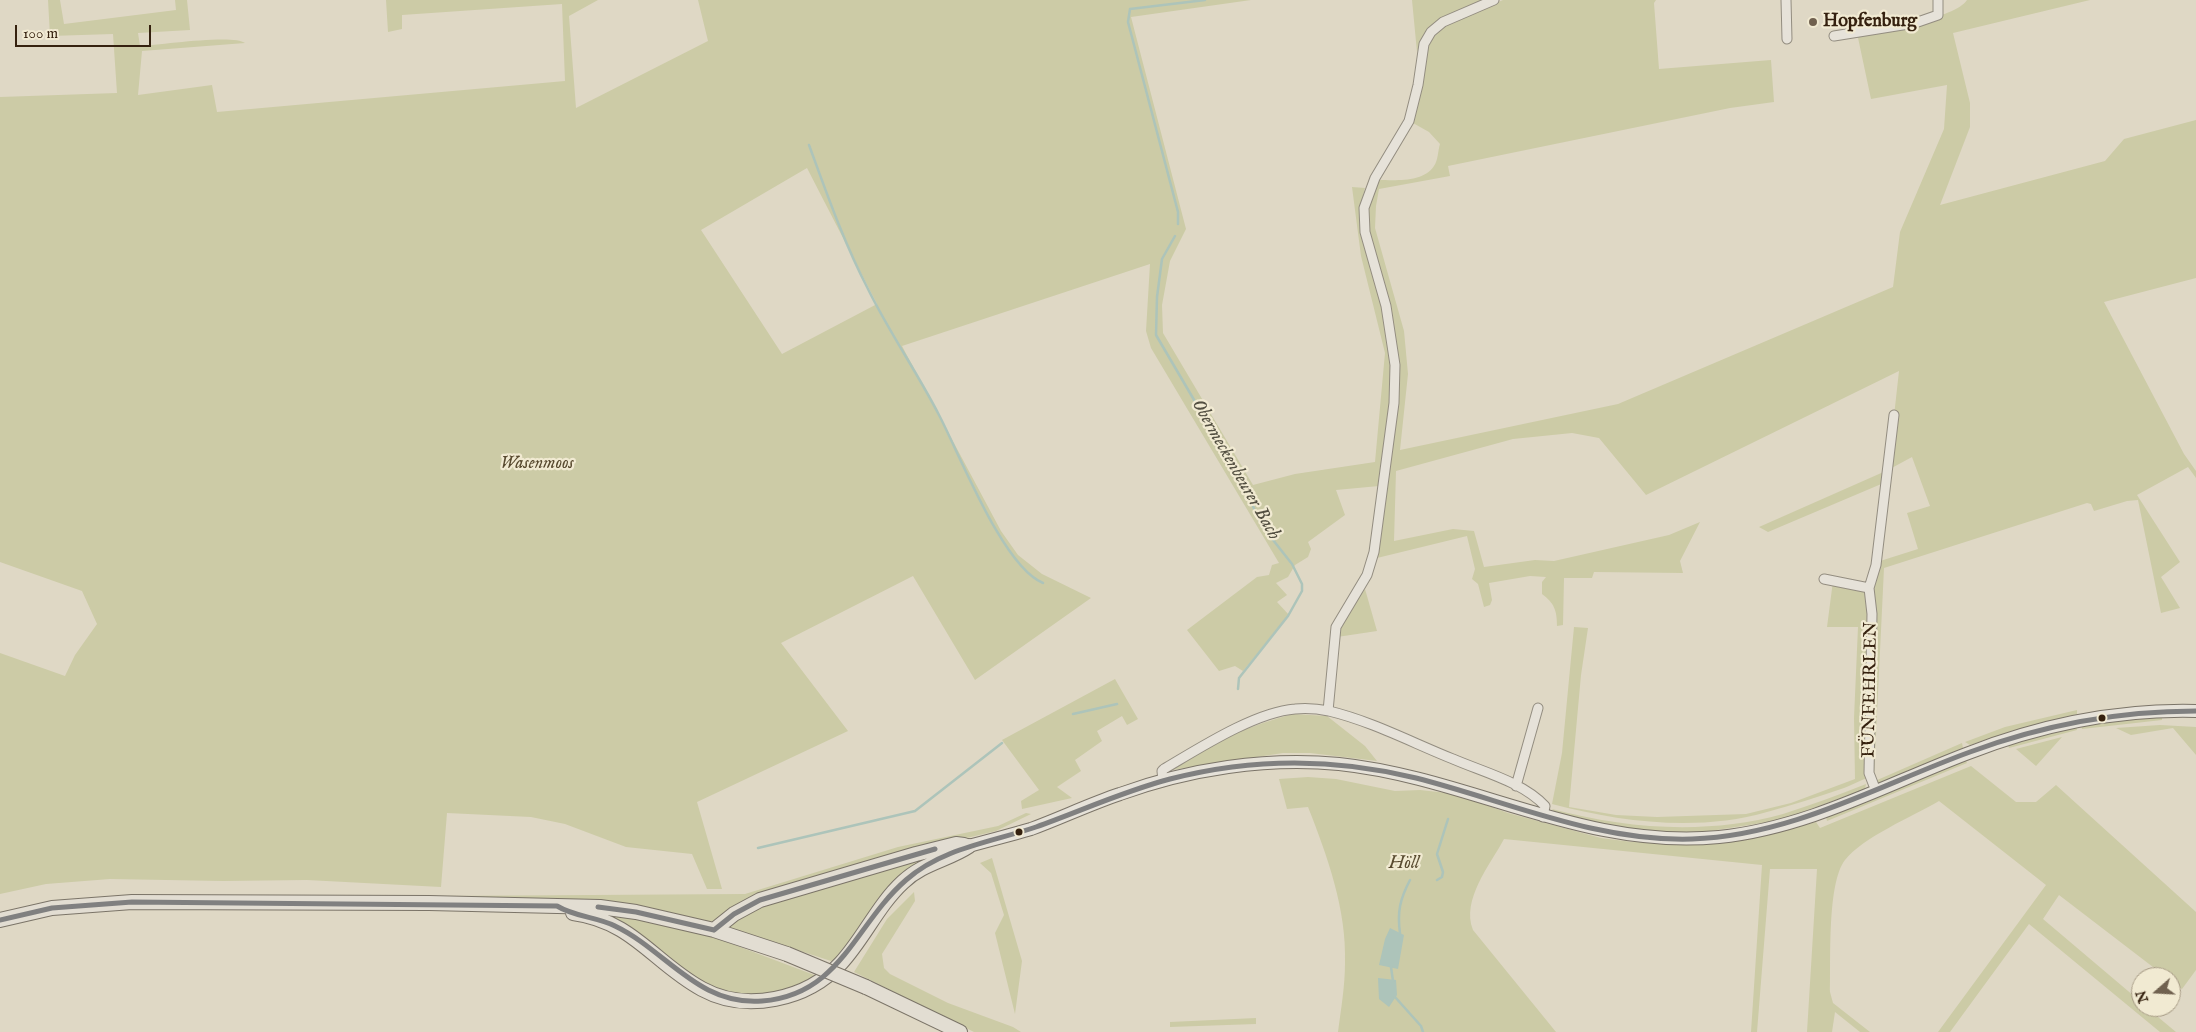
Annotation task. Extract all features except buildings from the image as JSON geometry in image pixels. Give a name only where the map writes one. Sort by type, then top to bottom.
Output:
[{"type":"main road","points":[[557,906],[565,912],[592,917],[628,933],[680,975],[704,991],[737,1000],[772,1000],[807,988],[830,973],[842,962],[884,902],[905,880],[922,867],[969,846],[1028,830],[1122,793],[1163,781],[1224,768],[1275,763],[1338,764],[1413,778],[1585,828],[1634,837],[1678,839],[1720,837],[1798,821],[1967,753],[2042,728],[2117,714],[2196,712]]},
{"type":"main road","points":[[714,930],[734,914],[760,900],[916,854],[956,844],[969,846]]},
{"type":"main road","points":[[0,920],[52,908],[132,902],[600,907],[636,912],[714,930],[787,954],[866,987],[960,1032]]},
{"type":"street","points":[[1328,711],[1336,626],[1362,584],[1371,565],[1394,403],[1395,365],[1386,306],[1365,232],[1364,208],[1375,178],[1409,121],[1426,40],[1436,26],[1494,0]]},
{"type":"street","points":[[1786,0],[1787,39]]},
{"type":"street","points":[[1834,36],[1915,23],[1938,15],[1938,0]]},
{"type":"street","name":"FÜNFEHRLEN","points":[[1876,791],[1870,773],[1872,614],[1870,588],[1876,565],[1894,415]]},
{"type":"street","points":[[1824,579],[1870,588]]},
{"type":"street","points":[[1516,786],[1538,708]]},
{"type":"street","points":[[1163,781],[1162,771],[1164,769],[1195,750],[1252,722],[1275,713],[1295,709],[1328,711],[1403,738],[1516,786],[1539,800],[1545,806],[1543,817]]},
{"type":"green space","name":"Wasenmoos","points":[[48,0],[60,0],[64,24],[176,10],[175,0],[187,0],[190,30],[138,33],[140,46],[212,40],[245,43],[142,51],[138,95],[212,85],[217,112],[565,81],[562,4],[402,15],[402,29],[388,32],[386,0],[598,0],[569,16],[576,108],[708,41],[698,0],[1251,0],[1131,17],[1186,229],[1170,261],[1162,305],[1163,333],[1253,485],[1295,474],[1375,462],[1385,353],[1361,256],[1352,187],[1365,188],[1359,211],[1359,223],[1387,323],[1392,373],[1390,406],[1379,486],[1336,490],[1345,515],[1308,542],[1311,549],[1308,557],[1295,565],[1288,577],[1276,583],[1287,595],[1277,602],[1289,615],[1243,671],[1235,666],[1219,671],[1187,630],[1257,577],[1269,575],[1272,565],[1279,563],[1151,348],[1146,331],[1150,264],[902,346],[1001,531],[1018,555],[1042,574],[1091,598],[975,680],[913,576],[781,643],[848,731],[697,802],[722,889],[707,889],[692,854],[626,847],[565,824],[531,817],[447,813],[441,887],[307,880],[110,879],[46,884],[0,894],[0,653],[65,676],[75,655],[97,624],[82,591],[0,562],[0,97],[117,93],[113,34],[50,36]],"holes":[[[807,168],[877,304],[782,354],[701,230]]]},
{"type":"green space","points":[[1412,0],[1485,0],[1443,17],[1435,23],[1421,40],[1417,52]]},
{"type":"green space","points":[[1503,0],[1656,0],[1654,3],[1659,69],[1771,60],[1774,102],[1730,108],[1448,166],[1450,176],[1379,189],[1375,228],[1404,331],[1408,374],[1400,450],[1618,404],[1893,287],[1900,232],[1944,129],[1947,85],[1871,99],[1857,33],[1933,18],[1960,7],[1967,0],[2090,0],[1953,33],[1970,103],[1970,127],[1940,205],[2105,161],[2124,139],[2196,120],[2196,278],[2104,302],[2184,454],[2196,471],[2196,478],[2188,467],[2137,495],[2180,562],[2161,577],[2180,608],[2161,613],[2138,500],[2127,501],[2094,511],[2091,504],[2087,503],[1884,568],[1874,776],[1806,801],[1741,818],[1714,822],[1687,823],[1632,820],[1552,804],[1562,753],[1574,627],[1588,628],[1581,675],[1569,807],[1616,815],[1657,817],[1746,814],[1791,803],[1855,779],[1854,718],[1858,627],[1827,627],[1833,581],[1869,588],[1877,562],[1918,549],[1907,513],[1930,506],[1912,457],[1888,470],[1899,371],[1646,495],[1599,438],[1572,433],[1513,439],[1396,471],[1394,541],[1453,529],[1474,531],[1484,567],[1535,560],[1554,561],[1669,535],[1700,522],[1680,561],[1683,573],[1594,572],[1592,578],[1564,578],[1563,625],[1557,626],[1554,607],[1542,594],[1542,582],[1546,577],[1530,576],[1489,583],[1492,600],[1490,605],[1484,607],[1478,584],[1472,579],[1475,569],[1467,536],[1377,558],[1391,452],[1399,370],[1391,313],[1369,233],[1367,215],[1369,204],[1378,180],[1416,178],[1429,171],[1436,161],[1440,144],[1429,132],[1413,123],[1426,46],[1441,29],[1460,17]]},
{"type":"green space","points":[[1888,470],[1886,482],[1768,532],[1759,527]]},
{"type":"green space","points":[[1365,589],[1377,631],[1337,637],[1340,624]]},
{"type":"green space","points":[[1115,679],[1138,719],[1127,725],[1122,716],[1097,731],[1102,741],[1075,760],[1081,771],[1057,787],[1072,798],[1022,809],[1021,801],[1039,790],[1002,740]]},
{"type":"green space","points":[[2077,710],[2077,714],[2015,730],[1970,745],[1965,742],[2005,727]]},
{"type":"green space","points":[[1293,714],[1327,716],[1365,746],[1377,761],[1310,753],[1283,753],[1172,770],[1213,743],[1262,723]]},
{"type":"green space","points":[[2162,717],[2162,720],[2082,729],[2081,725]]},
{"type":"green space","points":[[2160,725],[2196,727],[2196,755],[2173,728],[2131,735],[2116,728]]},
{"type":"green space","points":[[2076,726],[2077,730],[2009,748],[2008,745]]},
{"type":"green space","points":[[2062,737],[2036,766],[2016,749]]},
{"type":"green space","points":[[1962,743],[1963,748],[1878,784],[1875,781]]},
{"type":"green space","points":[[1965,759],[1967,763],[1827,821],[1826,817]]},
{"type":"green space","name":"Höll","points":[[1971,766],[2016,802],[2036,802],[2056,785],[2196,912],[2196,970],[2182,989],[2181,967],[2153,967],[2059,895],[2043,919],[2131,994],[2131,1008],[2029,924],[1950,1032],[1938,1032],[2046,885],[1939,801],[1863,844],[1845,860],[1839,871],[1835,886],[1831,923],[1830,992],[1833,1003],[1870,1032],[1860,1032],[1835,1012],[1832,1032],[1807,1032],[1817,869],[1770,869],[1757,1032],[1751,1032],[1762,865],[1504,839],[1479,883],[1471,907],[1470,919],[1473,930],[1556,1032],[1338,1032],[1344,989],[1345,963],[1343,923],[1339,903],[1329,863],[1308,807],[1287,809],[1279,779],[1308,777],[1336,779],[1395,791],[1420,790],[1456,794],[1508,813],[1601,838],[1632,842],[1707,844],[1781,831],[1816,822],[1820,828]]},
{"type":"green space","points":[[1866,784],[1865,789],[1781,820],[1704,832],[1657,832],[1616,829],[1557,815],[1552,809],[1580,816],[1638,825],[1696,827],[1725,825],[1783,814]]},
{"type":"green space","points":[[1026,813],[1031,814],[996,831],[896,855],[711,922],[438,896],[745,894],[898,847],[998,826]]},
{"type":"green space","points":[[923,857],[924,861],[834,962],[724,926],[753,906]]},
{"type":"green space","points":[[992,858],[1022,961],[1015,1014],[995,933],[1004,915],[991,873],[980,863]]},
{"type":"green space","points":[[914,892],[915,901],[882,954],[884,968],[890,974],[948,1003],[1013,1027],[1021,1032],[974,1032],[854,972],[887,919]]},
{"type":"green space","points":[[600,913],[639,919],[719,939],[817,976],[792,988],[766,996],[748,997],[729,994],[710,987],[670,965]]},
{"type":"green space","points":[[2142,1017],[2158,1017],[2176,1032],[2160,1032]]},
{"type":"green space","points":[[1256,1018],[1256,1024],[1170,1027],[1170,1022]]},
{"type":"shaded area","points":[[1390,928],[1404,935],[1398,969],[1379,965],[1385,939]]},
{"type":"shaded area","points":[[1378,978],[1396,980],[1397,995],[1389,1007],[1379,999]]},
{"type":"waterway","name":"Obermeckenbeurer Bach","points":[[1178,224],[1178,212],[1128,22],[1130,9],[1205,0]]},
{"type":"waterway","points":[[809,145],[836,218],[859,272],[939,415],[984,508],[1013,556],[1028,573],[1043,583]]},
{"type":"waterway","name":"Obermeckenbeurer Bach","points":[[1175,236],[1162,259],[1157,297],[1156,335],[1241,480],[1262,526],[1292,564],[1302,584],[1302,591],[1288,616],[1239,678],[1238,689]]},
{"type":"waterway","points":[[1073,714],[1117,704]]},
{"type":"waterway","points":[[758,848],[915,811],[1002,743]]},
{"type":"waterway","name":"Obermeckenbeurer Bach","points":[[1437,880],[1442,877],[1443,872],[1437,854],[1448,819]]},
{"type":"waterway","name":"Obermeckenbeurer Bach","points":[[1400,933],[1400,906],[1410,880]]},
{"type":"waterway","name":"Obermeckenbeurer Bach","points":[[1391,967],[1393,981]]},
{"type":"waterway","name":"Obermeckenbeurer Bach","points":[[1395,997],[1421,1026],[1423,1032]]},
{"type":"transit line","points":[[0,920],[52,908],[132,902],[557,906],[571,913],[615,926],[651,949],[684,975],[719,995],[739,1000],[762,1001],[789,996],[811,986],[829,972],[888,898],[906,880],[935,860],[968,847],[1036,827],[1136,789],[1201,772],[1231,767],[1293,763],[1324,764],[1385,771],[1450,787],[1586,827],[1656,838],[1692,839],[1729,836],[1799,819],[1834,807],[1970,752],[2025,734],[2081,721],[2109,717],[2196,711]]},
{"type":"transit line","points":[[714,930],[734,914],[760,900],[935,849]]},
{"type":"transit line","points":[[598,907],[636,912],[714,930]]},
{"type":"place","name":"Hopfenburg","points":[[1813,22]]}]
